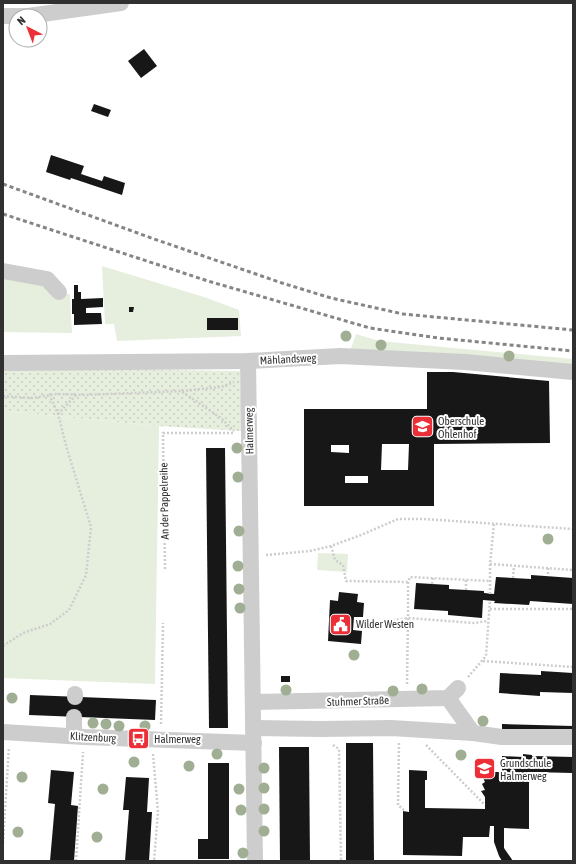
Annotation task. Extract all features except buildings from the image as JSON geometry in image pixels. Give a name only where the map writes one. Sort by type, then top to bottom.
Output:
[{"type":"street","points":[[3,16],[28,16],[121,3]]},
{"type":"street","points":[[3,271],[47,279],[59,292]]},
{"type":"street","name":"Mählandsweg","points":[[3,363],[248,368],[340,356],[465,362],[573,372]]},
{"type":"street","name":"Halmerweg","points":[[248,368],[254,702],[255,861]]},
{"type":"street","points":[[453,693],[473,733]]},
{"type":"street","name":"Stuhmer Straße","points":[[254,702],[407,699],[453,693]]},
{"type":"street","points":[[74,717],[79,737]]},
{"type":"street","name":"Klitzenburg","points":[[6,732],[156,740],[400,729],[473,733],[502,737],[573,737]]},
{"type":"path","points":[[3,396],[32,398],[182,391],[221,387],[248,368]]},
{"type":"path","name":"An der Pappelreihe","points":[[165,569],[163,433],[237,434],[221,418],[182,391]]},
{"type":"path","points":[[58,414],[76,395]]},
{"type":"path","points":[[3,646],[23,633],[50,624],[69,610],[86,575],[91,527],[58,414],[50,396]]},
{"type":"path","points":[[251,556],[310,551],[331,546],[398,519],[424,519],[573,529]]},
{"type":"path","points":[[490,594],[490,564],[494,524]]},
{"type":"path","points":[[331,546],[335,560],[343,565],[346,581],[408,582]]},
{"type":"path","points":[[490,564],[573,570]]},
{"type":"path","points":[[513,578],[514,566]]},
{"type":"path","points":[[548,568],[548,576]]},
{"type":"path","points":[[407,699],[408,582],[410,577],[490,581]]},
{"type":"path","points":[[432,584],[433,578]]},
{"type":"path","points":[[466,580],[466,590]]},
{"type":"path","points":[[453,693],[486,656],[490,600]]},
{"type":"path","points":[[489,609],[573,609]]},
{"type":"path","points":[[369,624],[408,618],[474,623],[488,621]]},
{"type":"path","points":[[154,861],[158,812],[156,740],[163,623]]},
{"type":"path","points":[[483,660],[573,668]]},
{"type":"path","points":[[400,729],[398,805],[405,811]]},
{"type":"path","points":[[420,731],[423,743],[485,804]]},
{"type":"path","points":[[3,843],[6,732]]},
{"type":"path","points":[[76,861],[79,737]]},
{"type":"path","points":[[328,744],[334,745],[339,749],[340,861]]},
{"type":"green space","points":[[102,266],[207,298],[239,310],[241,336],[117,341],[114,324],[105,324]]},
{"type":"green space","points":[[3,278],[41,283],[50,293],[70,294],[72,333],[3,332]]},
{"type":"green space","points":[[356,334],[379,341],[573,359],[573,365],[350,351]]},
{"type":"green space","points":[[3,368],[240,371],[242,431],[159,426],[3,411]]},
{"type":"green space","points":[[3,411],[159,426],[155,684],[3,678]]},
{"type":"green space","points":[[318,553],[348,554],[347,572],[317,570]]},
{"type":"railway","points":[[3,184],[154,239],[282,283],[331,298],[403,314],[573,330]]},
{"type":"railway","points":[[3,214],[208,281],[370,328],[438,338],[573,351]]},
{"type":"place","name":"Oberschule Ohlenhof","points":[[422,427]]},
{"type":"place","name":"Wilder Westen","points":[[341,624]]},
{"type":"place","name":"Halmerweg","points":[[138,739]]},
{"type":"place","name":"Grundschule Halmerweg","points":[[484,769]]}]
